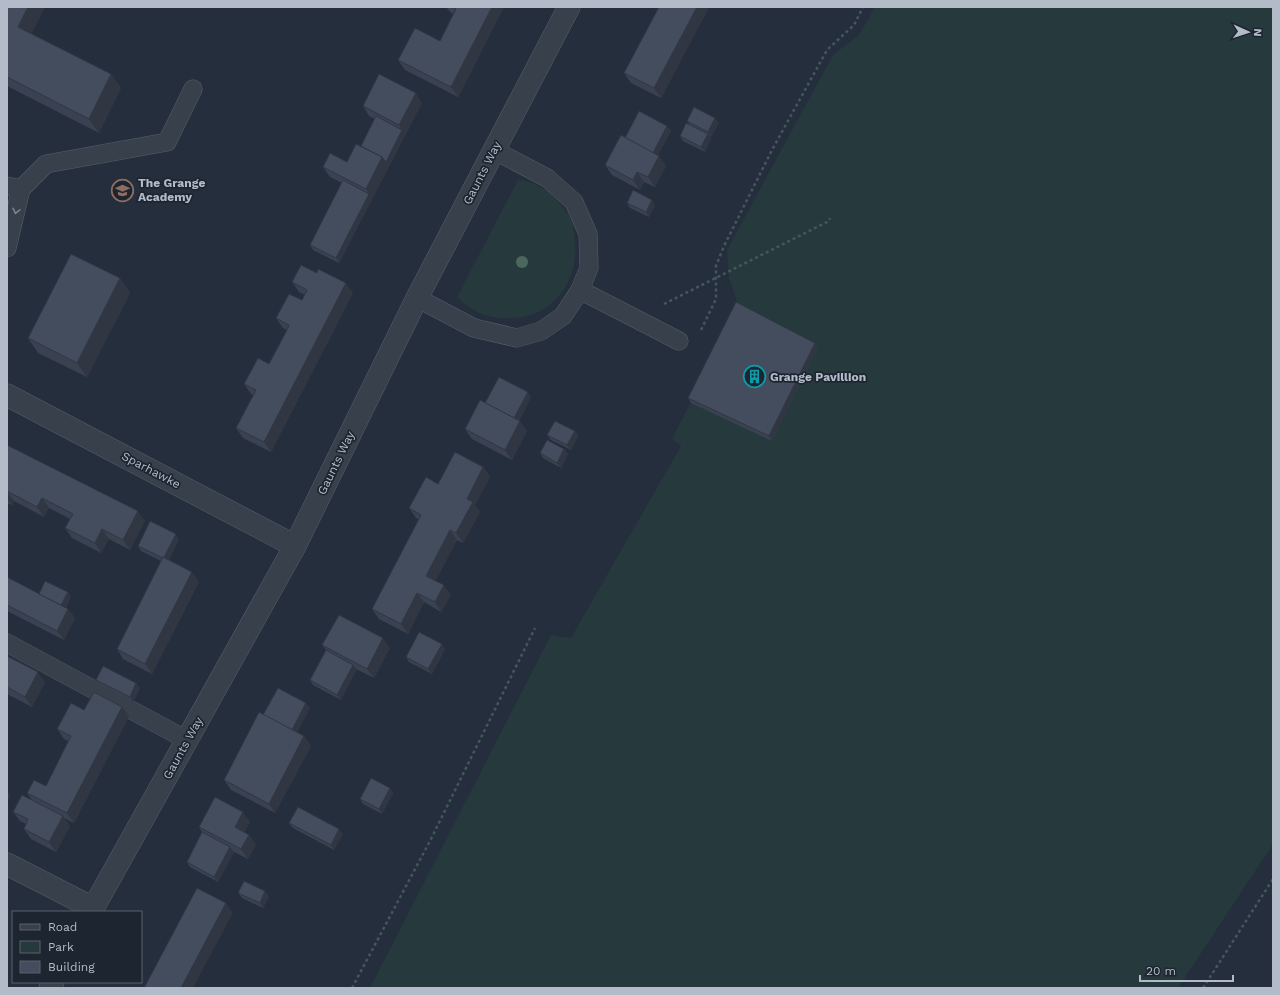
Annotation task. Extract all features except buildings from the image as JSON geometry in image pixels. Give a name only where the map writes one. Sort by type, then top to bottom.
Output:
[{"type":"street","name":"Gaunts Way","points":[[92,910],[295,546],[418,298],[569,7]]},
{"type":"street","name":"Sparhawke","points":[[7,395],[295,546]]},
{"type":"street","points":[[7,864],[92,910]]},
{"type":"lane","points":[[7,248],[14,187],[46,164],[167,142],[193,89]]},
{"type":"lane","points":[[418,298],[474,328],[517,338],[541,331],[563,316],[580,290],[589,268],[588,234],[574,202],[546,178],[494,150]]},
{"type":"lane","points":[[580,290],[679,341]]},
{"type":"lane","points":[[7,643],[187,740]]},
{"type":"path","points":[[679,341],[699,335],[716,299],[716,266],[724,246],[772,150],[827,50],[854,25],[863,7]]},
{"type":"path","points":[[635,318],[829,221],[830,218]]},
{"type":"path","points":[[352,988],[431,839],[535,628]]},
{"type":"path","points":[[1203,988],[1273,879]]},
{"type":"green space","points":[[875,7],[1273,7],[1273,844],[1178,988],[370,988],[551,635],[571,638],[681,446],[672,439],[739,307],[729,278],[727,250],[833,55],[859,35]]},
{"type":"green space","points":[[518,180],[537,185],[547,191],[567,212],[572,222],[574,232],[576,248],[574,263],[570,278],[563,290],[554,301],[542,310],[528,315],[512,318],[488,316],[476,311],[457,297]]},
{"type":"place","name":"The Grange Academy","points":[[122,190]]},
{"type":"place","name":"Grange Pavillion","points":[[754,377]]}]
